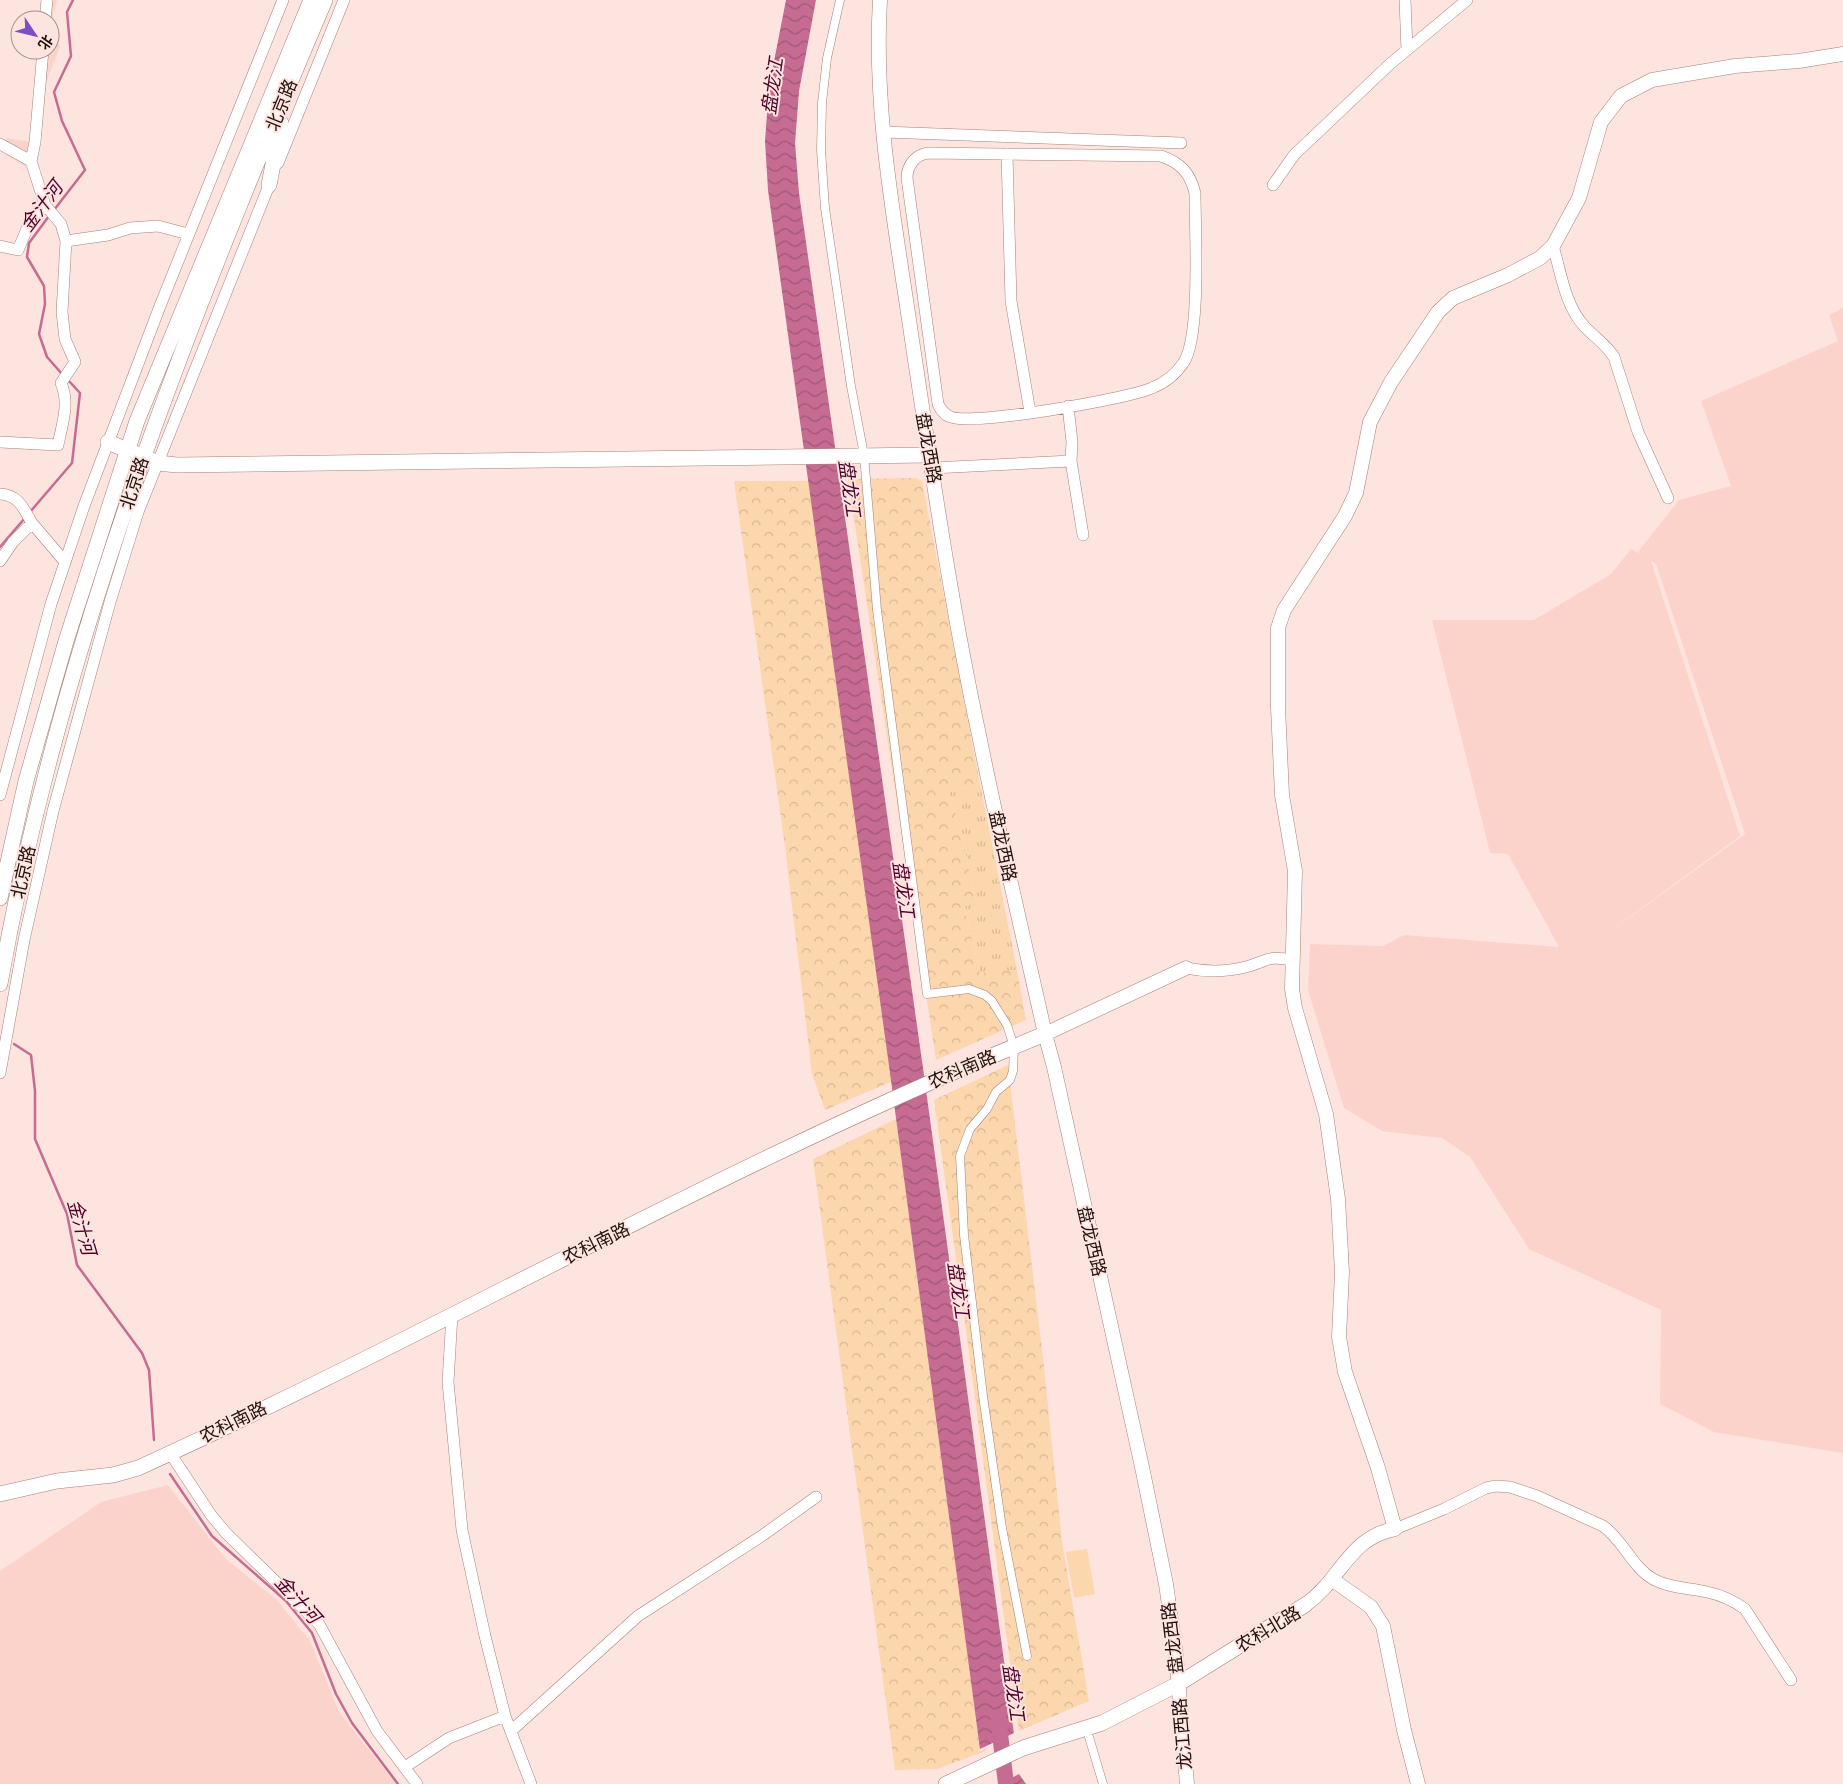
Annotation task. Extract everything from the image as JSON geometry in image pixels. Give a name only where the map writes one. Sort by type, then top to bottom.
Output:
[{"type":"main road","name":"北京路","points":[[0,898],[26,781],[66,640],[137,420],[311,0]]},
{"type":"main road","name":"北京路","points":[[0,984],[42,786],[82,646],[142,456],[289,85],[325,0]]},
{"type":"main road","points":[[269,185],[289,85]]},
{"type":"main road","points":[[108,442],[158,463],[177,465],[839,454],[931,462]]},
{"type":"main road","name":"农科南路","points":[[0,1494],[57,1481],[113,1475],[138,1468],[872,1108],[1045,1034]]},
{"type":"main road","name":"农科北路","points":[[1024,1752],[1089,1737],[1178,1689],[1297,1620],[1305,1605]]},
{"type":"main road","name":"农科北路","points":[[1024,1752],[1102,1723],[1178,1689]]},
{"type":"main road","points":[[946,1784],[965,1780],[1024,1752]]},
{"type":"street","points":[[0,795],[17,726],[65,562],[108,442],[188,234],[283,0]]},
{"type":"street","points":[[0,1073],[24,940],[53,811],[110,602],[138,512],[344,0]]},
{"type":"street","points":[[840,0],[827,58],[822,103],[821,150],[825,208],[851,386],[864,455],[876,610],[926,994],[969,989],[985,995],[992,1001],[1007,1025],[1014,1047],[1013,1071],[1010,1080],[996,1092],[987,1109],[970,1129],[960,1156],[964,1235],[983,1396],[1002,1528],[1027,1656]]},
{"type":"street","name":"盘龙西路","points":[[880,0],[880,100],[893,209],[931,462],[961,642],[978,735],[1054,1067],[1155,1530],[1176,1655],[1178,1689]]},
{"type":"street","points":[[1405,0],[1407,50]]},
{"type":"street","points":[[1273,185],[1294,155],[1407,50],[1466,0]]},
{"type":"street","points":[[1394,1529],[1378,1468],[1345,1372],[1339,1338],[1342,1272],[1338,1199],[1326,1114],[1295,1008],[1292,989],[1295,872],[1282,795],[1278,707],[1278,628],[1284,610],[1345,516],[1356,493],[1370,422],[1377,407],[1438,312],[1453,298],[1508,275],[1540,258],[1553,246],[1579,198],[1601,122],[1622,96],[1652,80],[1735,66],[1799,61],[1843,54]]},
{"type":"street","points":[[0,442],[58,445],[66,406],[66,394],[61,383],[76,362],[65,339],[62,312],[66,241],[58,220],[45,205],[31,161],[35,142],[42,60]]},
{"type":"street","points":[[884,132],[1181,143]]},
{"type":"street","points":[[0,144],[31,161]]},
{"type":"street","points":[[924,153],[1007,154],[1161,156],[1180,165],[1186,172],[1195,193],[1192,338],[1184,362],[1164,382],[1150,389],[1111,399],[1030,412],[957,419],[950,417],[941,409],[920,280],[907,178],[909,166],[913,160],[924,153]]},
{"type":"street","points":[[1007,154],[1011,301],[1018,353],[1030,412]]},
{"type":"street","points":[[0,246],[18,250],[29,224],[45,205]]},
{"type":"street","points":[[66,241],[108,235],[130,228],[158,226],[188,234]]},
{"type":"street","points":[[1553,246],[1570,306],[1584,326],[1614,356],[1638,432],[1668,498]]},
{"type":"street","points":[[1068,406],[1072,442],[1070,461],[1083,535]]},
{"type":"street","points":[[931,462],[1070,461]]},
{"type":"street","points":[[0,494],[10,494],[20,500],[32,523],[65,562]]},
{"type":"street","points":[[0,561],[13,542],[32,523]]},
{"type":"street","points":[[1186,968],[1208,972],[1247,967],[1269,957],[1292,960]]},
{"type":"street","name":"农科南路","points":[[1045,1034],[1186,968]]},
{"type":"street","points":[[452,1315],[448,1382],[462,1530],[505,1716],[531,1784]]},
{"type":"street","points":[[170,1453],[211,1515],[226,1533],[316,1619],[373,1724],[417,1784]]},
{"type":"street","points":[[1305,1605],[1319,1595],[1333,1580],[1349,1555],[1368,1537],[1444,1509],[1486,1488],[1510,1486],[1537,1496],[1613,1532],[1645,1573],[1654,1580],[1708,1592],[1736,1603],[1745,1609],[1791,1680]]},
{"type":"street","points":[[511,1731],[638,1616],[763,1535],[816,1497]]},
{"type":"street","points":[[1333,1580],[1371,1607],[1383,1626],[1404,1730],[1418,1784]]},
{"type":"street","name":"龙江西路","points":[[1178,1689],[1187,1784]]},
{"type":"street","points":[[405,1767],[449,1738],[505,1716]]},
{"type":"street","points":[[1089,1737],[1103,1784]]},
{"type":"shaded area","points":[[41,0],[57,0],[54,10],[40,10]]},
{"type":"shaded area","points":[[36,60],[55,60],[47,80],[37,137],[26,167],[5,154],[7,138],[30,142]]},
{"type":"shaded area","points":[[1843,308],[1843,1453],[1714,1432],[1660,1404],[1661,1310],[1529,1249],[1470,1157],[1442,1138],[1382,1131],[1344,1108],[1308,990],[1310,944],[1383,946],[1404,935],[1559,947],[1508,854],[1490,853],[1432,620],[1534,620],[1611,574],[1631,549],[1642,555],[1638,552],[1679,500],[1731,486],[1701,401],[1838,341],[1829,315]],"holes":[[[1651,561],[1656,564],[1745,834],[1586,949],[1740,836]]]},
{"type":"shaded area","points":[[168,1485],[225,1558],[277,1600],[310,1641],[339,1712],[396,1784],[0,1784],[0,1571],[101,1502]]},
{"type":"green space","points":[[915,478],[922,481],[980,784],[949,792],[963,839],[975,902],[964,907],[980,973],[1017,970],[1026,1020],[936,1060],[848,479]]},
{"type":"green space","points":[[734,481],[812,481],[895,1080],[825,1110],[812,1074],[785,847]]},
{"type":"green space","points":[[980,784],[1017,970],[980,973],[964,906],[975,902],[963,839],[949,792]]},
{"type":"green space","points":[[1008,1065],[1044,1367],[1062,1542],[1089,1701],[1019,1731],[934,1100]]},
{"type":"green space","points":[[900,1117],[986,1751],[937,1769],[895,1770],[813,1159]]},
{"type":"green space","points":[[1087,1549],[1095,1594],[1074,1598],[1066,1552]]},
{"type":"water","points":[[786,0],[816,0],[799,91],[795,143],[799,193],[923,1068],[1014,1734],[980,1749],[890,1073],[768,190],[765,141],[769,87]]},
{"type":"water","points":[[1019,1774],[1026,1784],[1000,1784]]},
{"type":"pier","points":[[1016,1732],[1015,1736],[981,1751],[978,1750]]},
{"type":"waterway","name":"金汁河","points":[[54,210],[85,170],[62,121],[54,92],[71,56],[67,12],[73,0]]},
{"type":"waterway","name":"金汁河","points":[[49,216],[29,243],[27,257],[44,286],[45,304],[39,334],[47,357],[62,374]]},
{"type":"waterway","name":"金汁河","points":[[30,512],[72,463],[80,393],[68,380]]},
{"type":"waterway","name":"金汁河","points":[[0,547],[25,518]]},
{"type":"waterway","name":"金汁河","points":[[14,1044],[31,1055],[35,1091],[35,1139],[67,1214],[77,1265],[142,1353],[149,1370],[154,1440]]},
{"type":"waterway","name":"金汁河","points":[[170,1474],[212,1536],[286,1601],[312,1633],[336,1694],[352,1723],[398,1784]]},
{"type":"waterway","name":"盘龙江","points":[[998,1717],[1006,1784]]}]
